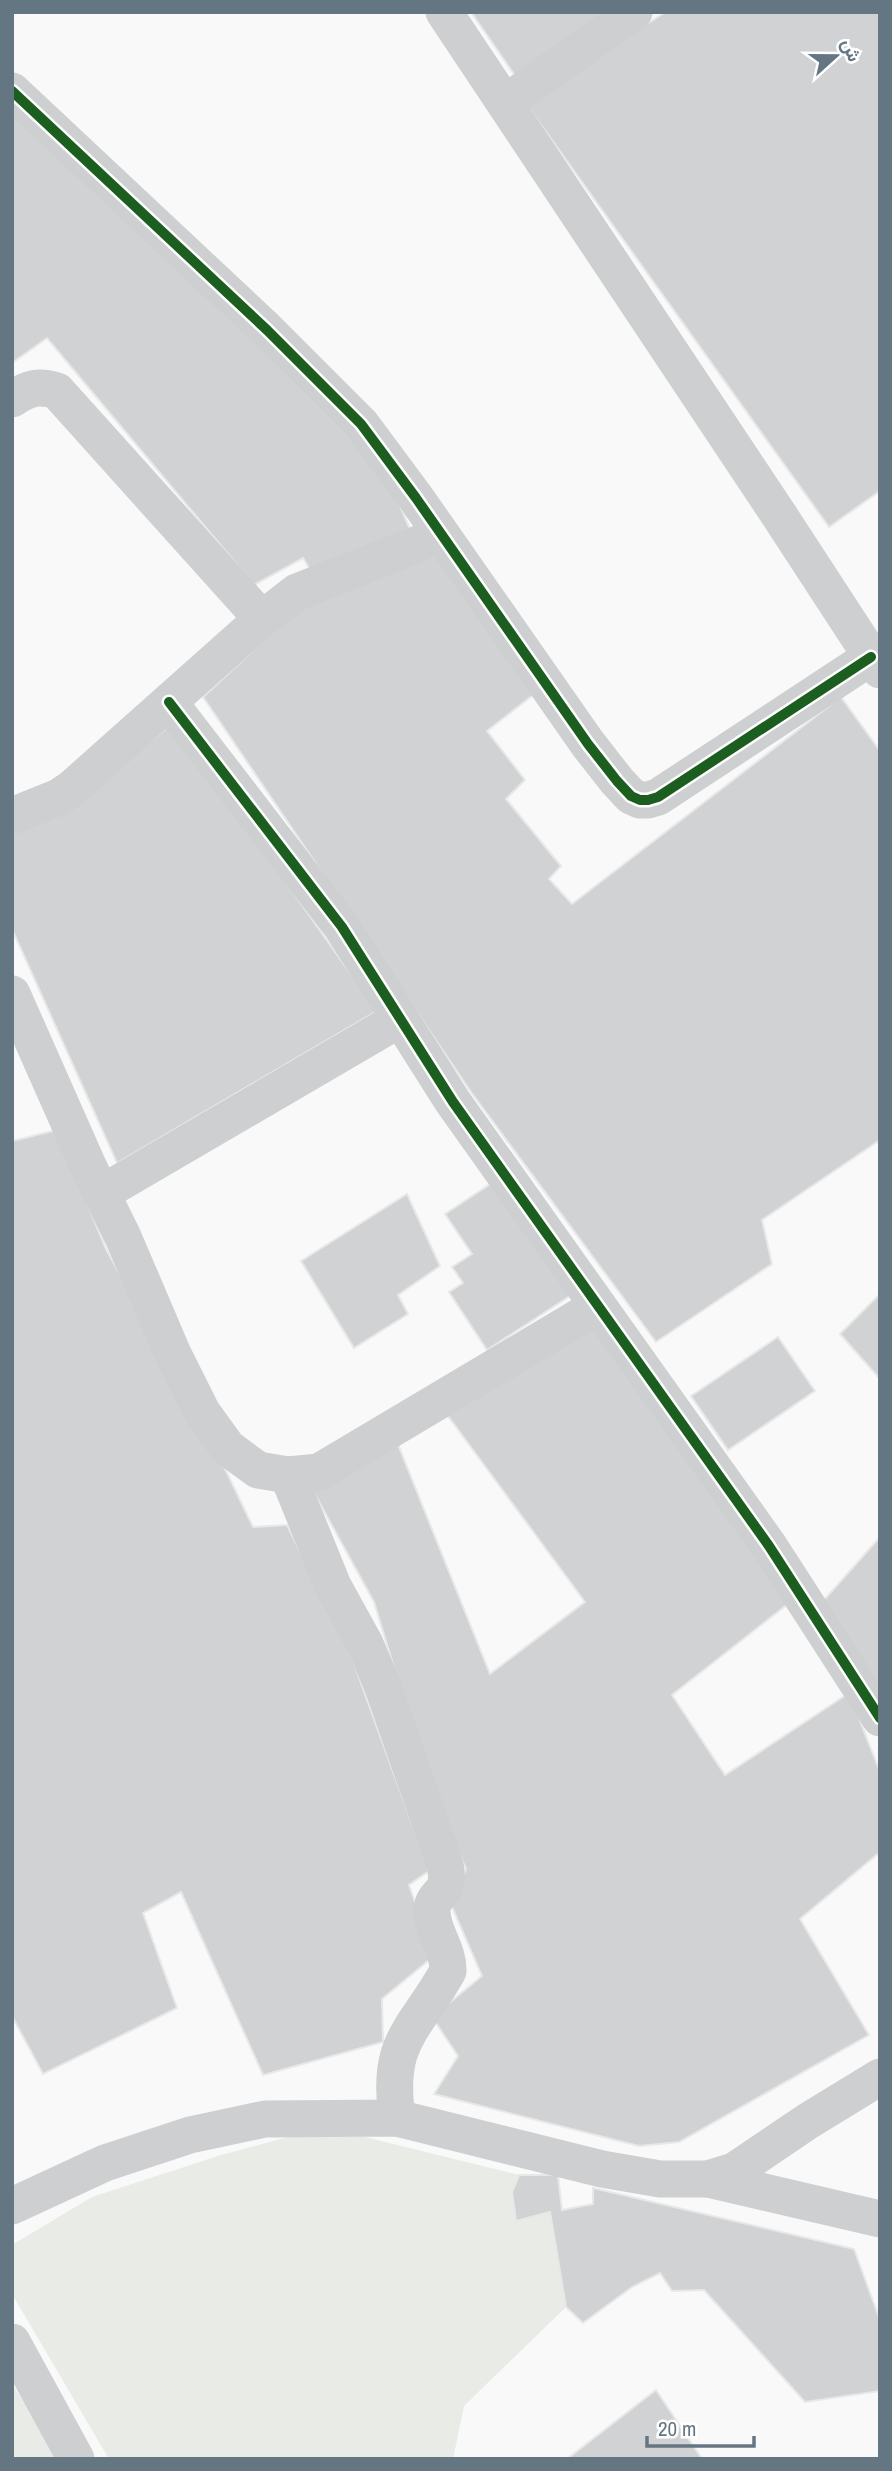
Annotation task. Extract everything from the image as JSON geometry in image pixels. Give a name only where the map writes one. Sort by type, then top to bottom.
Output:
[{"type":"street","points":[[12,91],[322,383],[360,424],[588,744],[631,796],[648,800],[658,797],[875,664],[444,12]]},
{"type":"street","points":[[505,103],[634,12]]},
{"type":"street","points":[[12,399],[29,389],[43,387],[57,391],[262,620]]},
{"type":"street","points":[[12,816],[59,797],[71,789],[262,620],[297,593],[441,535]]},
{"type":"street","points":[[169,702],[342,927],[453,1101],[769,1546],[880,1718]]},
{"type":"street","points":[[12,994],[173,1354],[202,1412],[228,1448],[258,1470],[288,1475],[319,1472],[598,1306]]},
{"type":"street","points":[[102,1194],[400,1019]]},
{"type":"street","points":[[288,1475],[333,1586],[365,1644],[383,1687],[448,1879],[443,1892],[432,1905],[432,1916],[448,1963],[448,1971],[399,2050],[394,2094],[397,2118]]},
{"type":"street","points":[[708,2179],[734,2171],[880,2077]]},
{"type":"street","points":[[12,2206],[105,2164],[190,2135],[265,2119],[366,2116],[397,2118],[602,2168],[660,2179],[708,2179],[880,2220]]},
{"type":"street","points":[[12,2342],[76,2459]]},
{"type":"shaded area","points":[[288,2137],[365,2137],[519,2175],[512,2192],[516,2221],[550,2212],[566,2307],[464,2406],[453,2459],[109,2459],[12,2294],[12,2245],[92,2197],[221,2155]]},
{"type":"shaded area","points":[[12,2384],[56,2452],[60,2459],[12,2459]]},
{"type":"building","points":[[471,12],[614,12],[520,83]]},
{"type":"building","points":[[666,12],[880,12],[880,491],[829,527],[524,101]]},
{"type":"building","points":[[12,98],[387,475],[412,534],[313,574],[303,558],[254,585],[47,338],[12,363]]},
{"type":"building","points":[[438,555],[537,692],[487,731],[525,780],[506,799],[561,866],[549,879],[572,904],[841,697],[880,751],[880,1140],[762,1220],[772,1264],[656,1342],[471,1092],[203,697],[300,607]]},
{"type":"building","points":[[173,723],[377,1011],[117,1163],[12,929],[12,829],[75,804]]},
{"type":"building","points":[[57,1130],[106,1249],[214,1446],[253,1527],[287,1525],[349,1650],[429,1871],[409,1885],[434,1956],[382,1999],[383,2042],[263,2075],[181,1892],[143,1913],[177,2008],[43,2074],[12,2016],[12,1141]]},
{"type":"building","points":[[498,1179],[573,1294],[487,1350],[449,1292],[463,1283],[452,1267],[472,1254],[445,1214]]},
{"type":"building","points":[[407,1194],[440,1266],[398,1295],[408,1314],[354,1348],[301,1261]]},
{"type":"building","points":[[880,1294],[880,1379],[840,1334]]},
{"type":"building","points":[[594,1325],[789,1603],[672,1695],[725,1775],[849,1693],[880,1772],[880,1852],[800,1919],[869,2035],[679,2142],[639,2146],[434,2094],[458,2056],[432,2017],[482,1976],[452,1907],[466,1869],[428,1779],[374,1602],[312,1489],[397,1442],[490,1674],[585,1602],[448,1416]]},
{"type":"building","points":[[778,1337],[815,1391],[728,1450],[691,1396]]},
{"type":"building","points":[[880,1537],[880,1686],[824,1600]]},
{"type":"building","points":[[519,2175],[558,2175],[562,2210],[593,2204],[593,2188],[854,2249],[880,2320],[880,2391],[805,2402],[704,2290],[672,2291],[660,2273],[632,2287],[583,2323],[566,2307],[550,2212],[516,2221],[512,2192]]},
{"type":"building","points":[[656,2390],[702,2459],[567,2459]]},
{"type":"cycle path","points":[[12,91],[267,330],[361,424],[588,744],[631,796],[640,800],[658,797],[871,657]]},
{"type":"cycle path","points":[[169,702],[342,927],[453,1102],[769,1546],[880,1718]]}]
